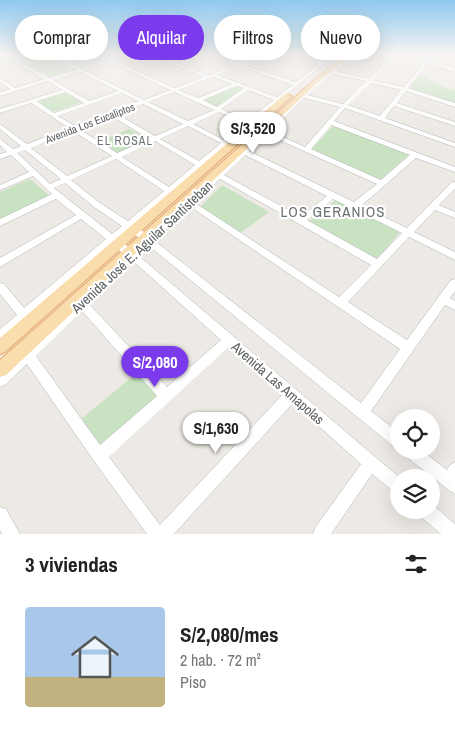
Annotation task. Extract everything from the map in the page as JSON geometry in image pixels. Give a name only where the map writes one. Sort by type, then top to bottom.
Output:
[{"type":"main road","name":"Avenida José E. Aguilar Santisteban","points":[[0,370],[122,248],[131,227],[307,80]]},
{"type":"main road","name":"Avenida José E. Aguilar Santisteban","points":[[0,347],[122,248],[147,239],[318,80]]},
{"type":"street","points":[[0,80],[15,90]]},
{"type":"street","points":[[0,94],[46,80]]},
{"type":"street","points":[[51,80],[89,103]]},
{"type":"street","points":[[100,80],[226,143]]},
{"type":"street","points":[[153,80],[248,123]]},
{"type":"street","name":"Avenida Los Eucaliptos","points":[[0,157],[201,80]]},
{"type":"street","points":[[223,80],[277,99]]},
{"type":"street","points":[[285,80],[296,84]]},
{"type":"street","name":"Avenida José E. Aguilar Santisteban","points":[[131,227],[248,123],[301,80]]},
{"type":"street","name":"Avenida José E. Aguilar Santisteban","points":[[147,239],[220,175],[322,80]]},
{"type":"street","points":[[307,150],[369,80],[455,105]]},
{"type":"street","points":[[382,119],[412,80]]},
{"type":"street","points":[[198,100],[236,84]]},
{"type":"street","points":[[50,187],[188,124],[217,109],[248,88]]},
{"type":"street","points":[[0,111],[67,90]]},
{"type":"street","points":[[54,115],[122,91]]},
{"type":"street","points":[[303,96],[344,106],[455,145]]},
{"type":"street","points":[[32,101],[170,191]]},
{"type":"street","points":[[394,104],[455,124]]},
{"type":"street","points":[[112,114],[201,165]]},
{"type":"street","points":[[330,122],[455,170]]},
{"type":"street","name":"Avenida Las Amapolas","points":[[0,126],[97,205],[147,239],[390,435]]},
{"type":"street","points":[[266,132],[382,183]]},
{"type":"street","name":"Avenida Las Amapolas","points":[[0,141],[57,194],[390,479]]},
{"type":"street","points":[[245,152],[455,256]]},
{"type":"street","points":[[355,206],[415,155]]},
{"type":"street","points":[[0,188],[34,173]]},
{"type":"street","points":[[220,175],[378,264]]},
{"type":"street","points":[[340,303],[410,233],[455,184]]},
{"type":"street","points":[[0,224],[57,194]]},
{"type":"street","points":[[301,221],[333,196]]},
{"type":"street","points":[[189,203],[407,347]]},
{"type":"street","points":[[434,206],[455,215]]},
{"type":"street","points":[[0,263],[82,215]]},
{"type":"street","name":"Avenida José E. Aguilar Santisteban","points":[[0,381],[82,304],[122,248]]},
{"type":"street","name":"Avenida José E. Aguilar Santisteban","points":[[0,336],[24,316],[122,248]]},
{"type":"street","points":[[362,412],[407,347],[455,283]]},
{"type":"street","points":[[0,287],[24,316]]},
{"type":"street","points":[[443,299],[455,306]]},
{"type":"street","points":[[82,304],[166,396]]},
{"type":"street","points":[[99,456],[228,340]]},
{"type":"street","points":[[28,355],[157,534]]},
{"type":"street","points":[[163,534],[292,394]]},
{"type":"street","points":[[423,459],[453,479]]},
{"type":"street","points":[[321,534],[371,463]]},
{"type":"street","points":[[0,516],[12,534]]},
{"type":"street","points":[[436,519],[454,534]]},
{"type":"green space","points":[[416,80],[430,80],[451,90],[455,88],[455,104],[409,89]]},
{"type":"green space","points":[[236,85],[245,89],[216,108],[200,100]]},
{"type":"green space","points":[[65,92],[82,102],[53,112],[37,101]]},
{"type":"green space","points":[[334,125],[410,154],[380,180],[311,149]]},
{"type":"green space","points":[[129,129],[148,139],[118,153],[100,141]]},
{"type":"green space","points":[[30,179],[50,196],[0,220],[0,192]]},
{"type":"green space","points":[[222,185],[269,212],[240,233],[200,207]]},
{"type":"green space","points":[[336,200],[400,232],[377,260],[309,221]]},
{"type":"green space","points":[[138,372],[159,396],[101,448],[81,419]]},
{"type":"district","name":"EL ROSAL","points":[[125,141]]},
{"type":"district","name":"LOS GERANIOS","points":[[333,211]]}]
